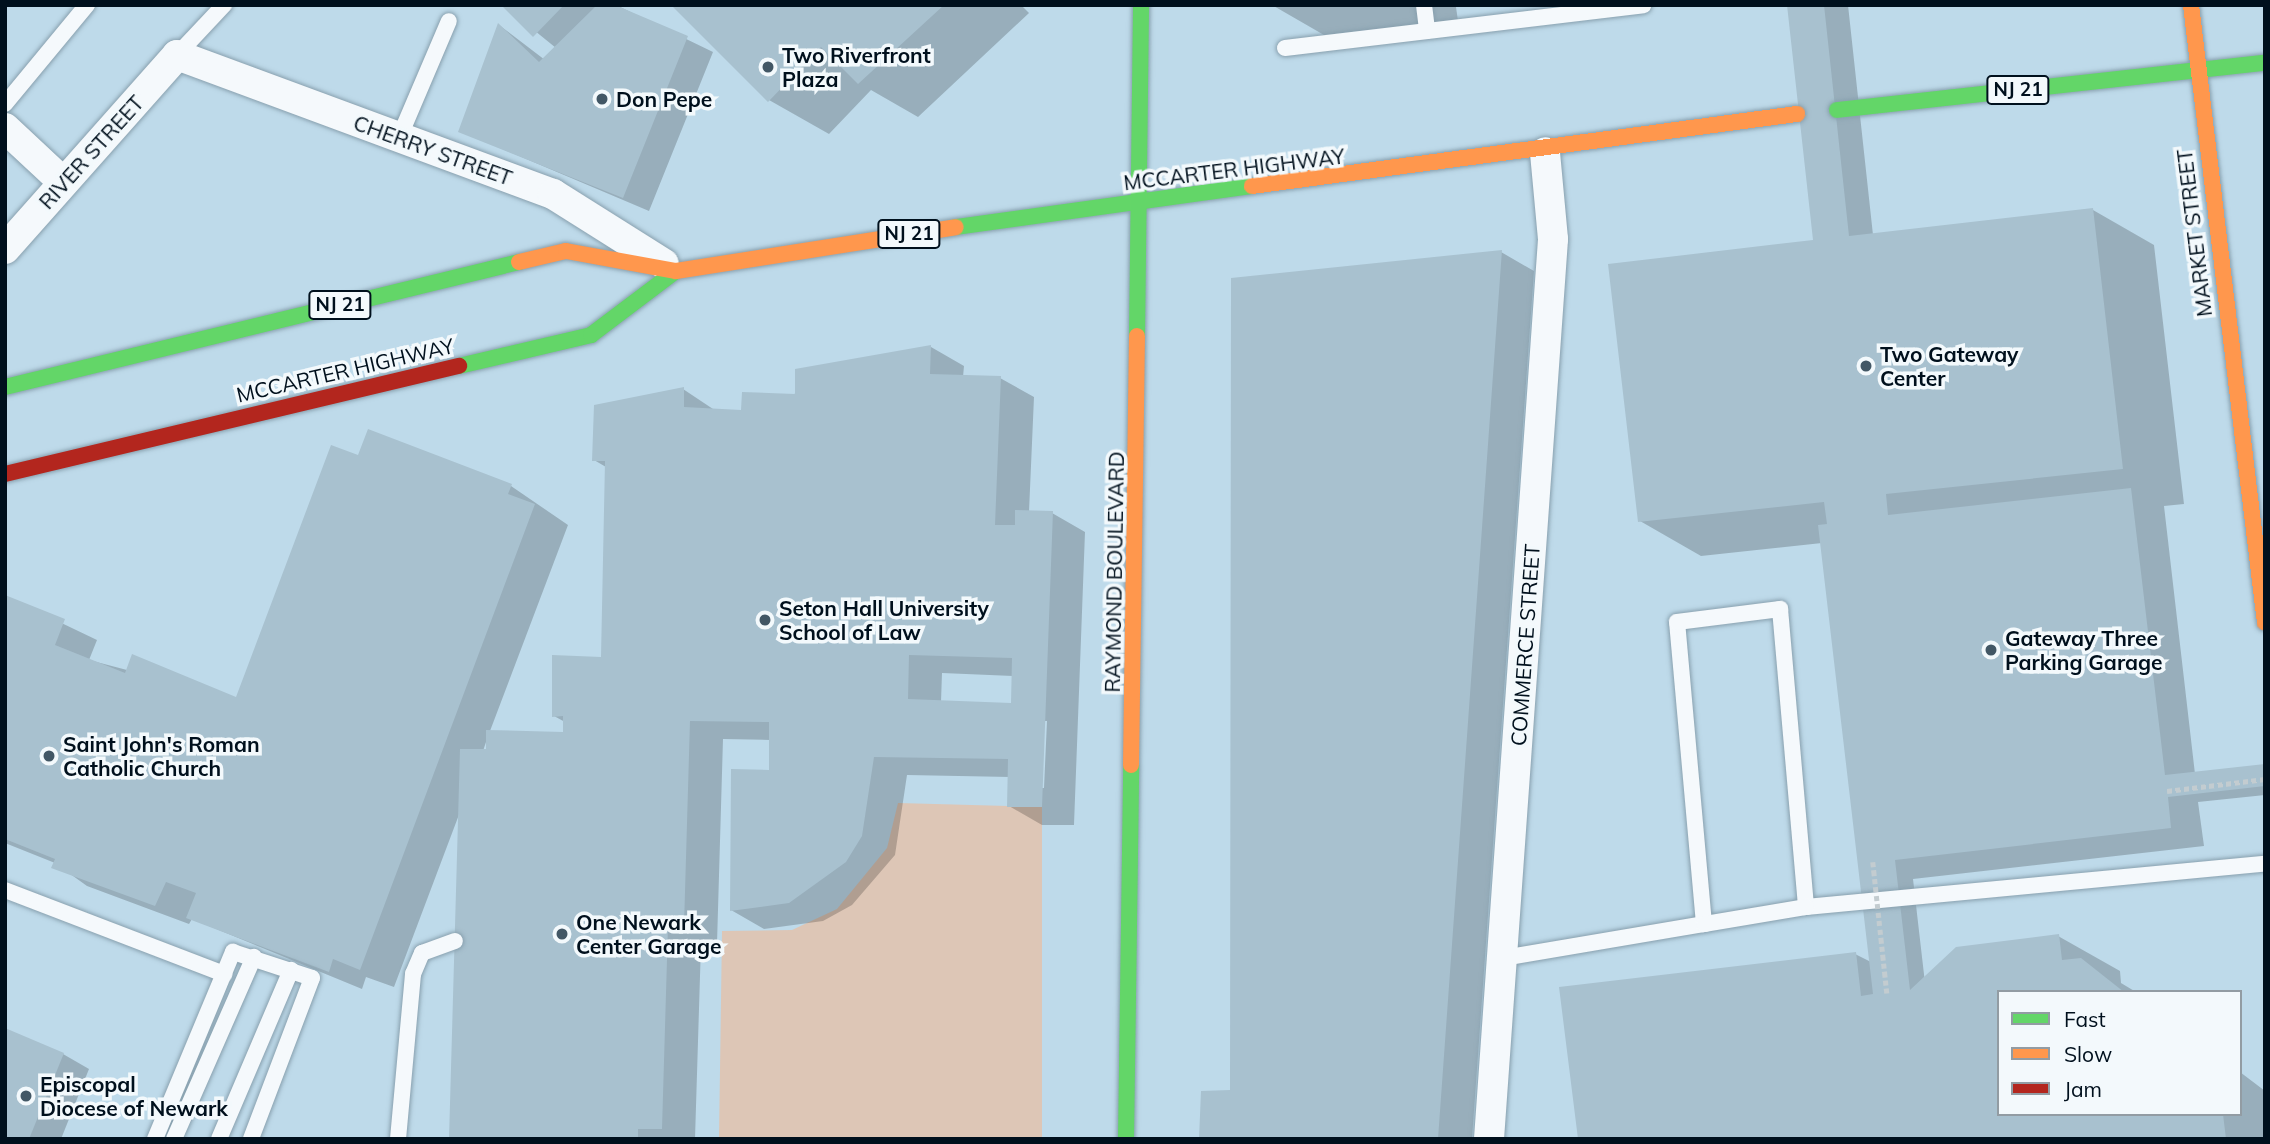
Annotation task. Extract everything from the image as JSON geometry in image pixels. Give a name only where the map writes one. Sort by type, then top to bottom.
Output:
[{"type":"main road","name":"RAYMOND BOULEVARD","points":[[1126,1139],[1142,201],[1141,5]]},
{"type":"main road","name":"MARKET STREET","points":[[2191,5],[2244,470],[2265,622]]},
{"type":"main road","name":"NJ 21","points":[[1837,110],[2265,63]]},
{"type":"main road","name":"MCCARTER HIGHWAY","points":[[5,387],[566,251],[677,271],[1142,201],[1545,152],[1797,114]]},
{"type":"main road","name":"MCCARTER HIGHWAY","points":[[5,474],[591,335],[677,271]]},
{"type":"street","name":"CHERRY STREET","points":[[177,55],[399,138],[429,144],[553,194],[677,271]]},
{"type":"street","name":"RIVER STREET","points":[[5,249],[177,55]]},
{"type":"street","points":[[5,128],[63,182]]},
{"type":"street","name":"COMMERCE STREET","points":[[1489,1139],[1553,239],[1545,152]]},
{"type":"lane","points":[[5,104],[87,5]]},
{"type":"lane","points":[[177,55],[224,5]]},
{"type":"lane","points":[[1424,5],[1427,31]]},
{"type":"lane","points":[[1285,48],[1643,5]]},
{"type":"lane","points":[[399,138],[449,20]]},
{"type":"lane","points":[[2244,470],[2265,467]]},
{"type":"lane","points":[[1704,924],[1677,622],[1780,609],[1806,907]]},
{"type":"lane","points":[[1503,958],[1806,907],[2265,864]]},
{"type":"lane","points":[[5,890],[224,974]]},
{"type":"lane","points":[[398,1139],[413,974],[422,953],[455,941]]},
{"type":"lane","points":[[155,1139],[233,952],[312,978],[251,1139]]},
{"type":"lane","points":[[174,1139],[254,957]]},
{"type":"lane","points":[[219,1139],[291,970]]},
{"type":"path","points":[[2167,791],[2265,779]]},
{"type":"path","points":[[1873,862],[1887,993]]},
{"type":"shaded area","points":[[898,803],[1042,807],[1042,1139],[719,1139],[722,931],[792,930],[837,909],[887,848]]},
{"type":"building","points":[[501,5],[564,5],[533,37]]},
{"type":"building","points":[[597,5],[615,5],[688,36],[623,198],[458,132],[498,23],[539,62]]},
{"type":"building","name":"Two Riverfront Plaza","points":[[671,5],[944,5],[858,84],[821,47],[768,102]]},
{"type":"building","points":[[1787,5],[1824,5],[1849,236],[2093,208],[2123,469],[1886,494],[1888,515],[2131,488],[2165,775],[2265,764],[2265,786],[2168,797],[2171,828],[1895,860],[1910,990],[1956,947],[2059,934],[2062,960],[2081,958],[2121,990],[1997,990],[1997,1116],[2223,1116],[2226,1139],[1578,1139],[1559,987],[1856,952],[1861,996],[1873,994],[1818,525],[1827,524],[1824,502],[1638,522],[1608,264],[1813,240]]},
{"type":"building","points":[[1502,250],[1438,1139],[1199,1139],[1201,1091],[1230,1090],[1231,278]]},
{"type":"building","points":[[931,345],[930,374],[1001,376],[995,525],[1015,525],[1015,510],[1053,511],[1042,807],[1007,807],[1008,759],[874,757],[862,836],[846,862],[789,903],[730,911],[731,769],[769,770],[769,722],[690,721],[684,926],[668,926],[662,1129],[638,1129],[638,1139],[449,1139],[460,749],[486,749],[486,730],[563,732],[563,716],[552,717],[552,655],[601,657],[605,461],[592,461],[594,405],[684,387],[684,407],[741,410],[742,392],[795,394],[795,369]],"holes":[[[909,655],[1012,658],[1011,703],[908,699]]]},
{"type":"building","points":[[368,429],[512,484],[508,494],[535,504],[360,970],[333,959],[329,972],[186,918],[196,893],[166,882],[155,906],[51,868],[55,859],[5,839],[5,595],[65,619],[55,645],[125,673],[132,654],[236,697],[331,445],[358,455]]},
{"type":"building","name":"Episcopal Diocese of Newark","points":[[5,1028],[64,1053],[29,1139],[5,1139]]},
{"type":"traffic: fast","points":[[1137,336],[1141,5]]},
{"type":"traffic: fast","points":[[1837,110],[2265,63]]},
{"type":"traffic: fast","points":[[956,227],[1252,186]]},
{"type":"traffic: fast","points":[[5,387],[519,262]]},
{"type":"traffic: fast","points":[[459,366],[591,335],[676,271]]},
{"type":"traffic: fast","points":[[1126,1139],[1131,765]]},
{"type":"traffic: slow","points":[[2191,5],[2265,623]]},
{"type":"traffic: slow","points":[[1252,186],[1797,114]]},
{"type":"traffic: slow","points":[[519,262],[566,251],[676,271],[956,227]]},
{"type":"traffic: slow","points":[[1131,765],[1137,336]]},
{"type":"traffic: jam","points":[[5,474],[459,366]]},
{"type":"place","name":"Two Riverfront Plaza","points":[[768,67]]},
{"type":"place","name":"Don Pepe","points":[[602,99]]},
{"type":"place","name":"Two Gateway Center","points":[[1866,366]]},
{"type":"place","name":"Seton Hall University School of Law","points":[[765,620]]},
{"type":"place","name":"Gateway Three Parking Garage","points":[[1991,650]]},
{"type":"place","name":"Saint John's Roman Catholic Church","points":[[49,756]]},
{"type":"place","name":"One Newark Center Garage","points":[[562,934]]},
{"type":"place","name":"Episcopal Diocese of Newark","points":[[26,1096]]}]
